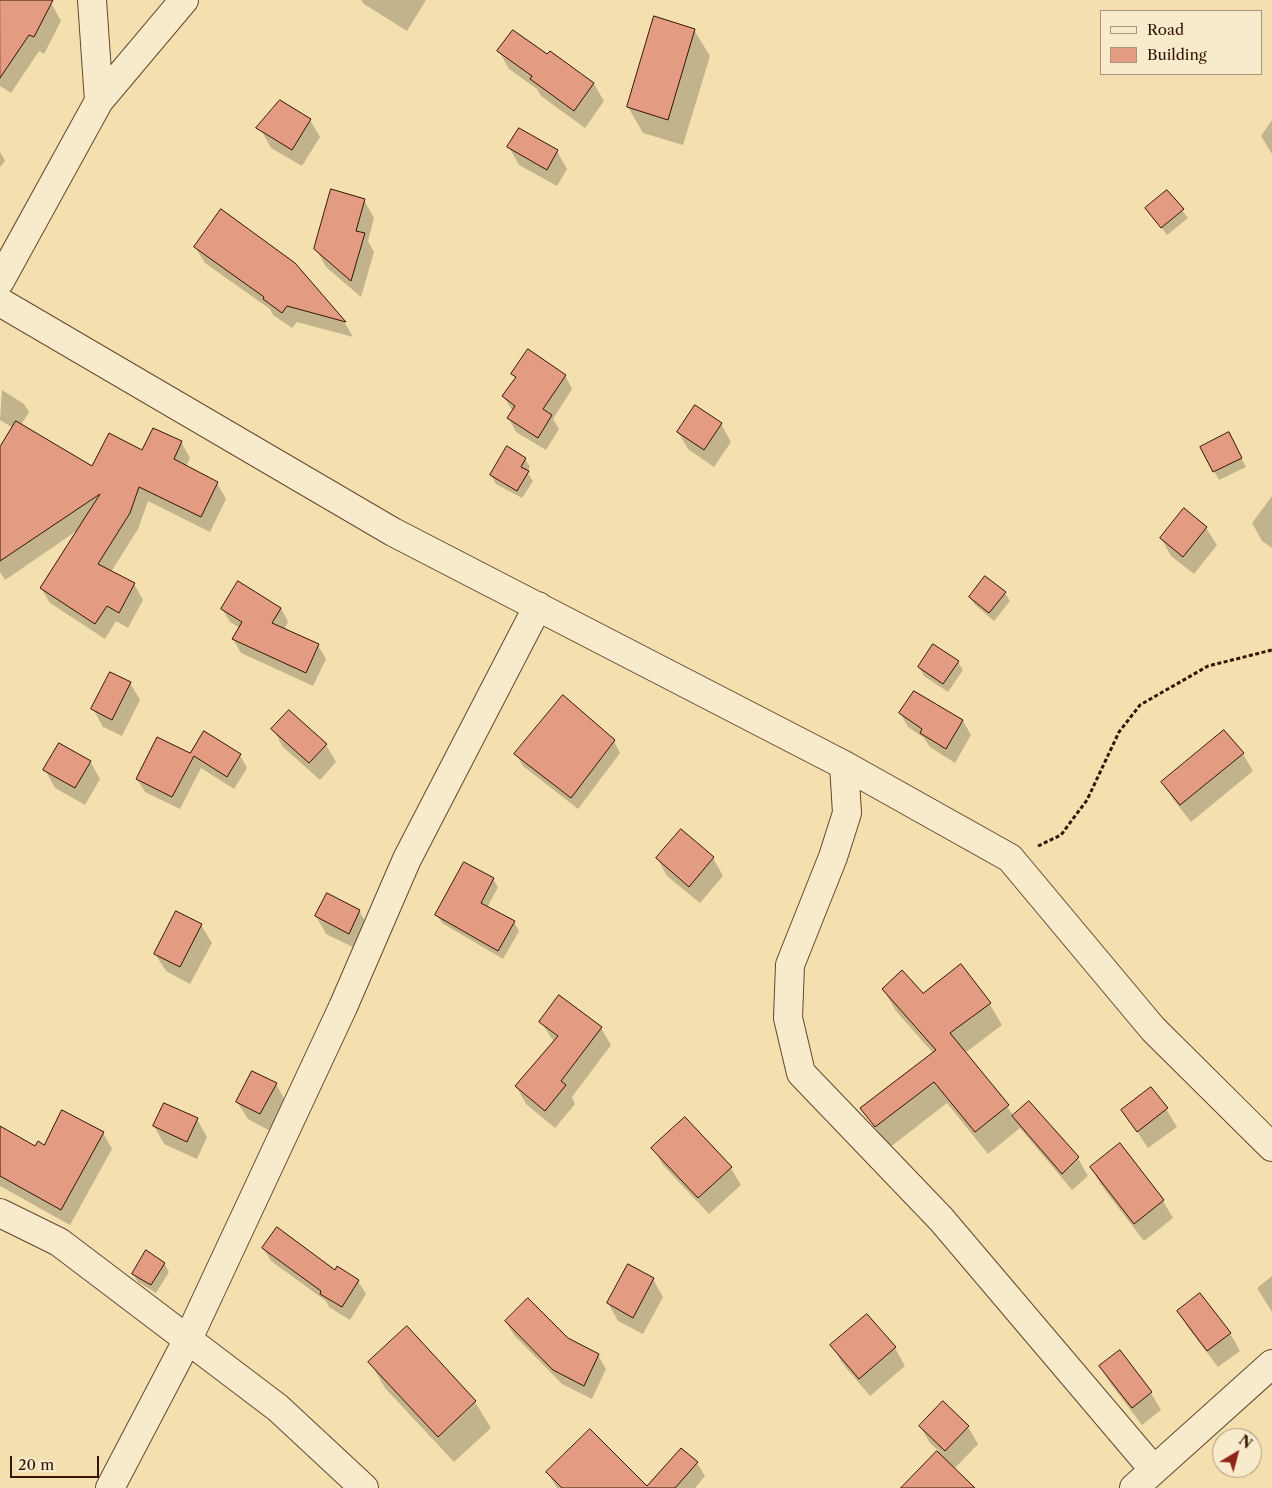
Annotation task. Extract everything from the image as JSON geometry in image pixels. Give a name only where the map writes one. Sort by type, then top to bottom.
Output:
[{"type":"street","points":[[92,0],[99,100]]},
{"type":"street","points":[[0,281],[99,100],[184,0]]},
{"type":"street","points":[[0,302],[394,532],[844,765],[1010,858],[1153,1029],[1272,1147]]},
{"type":"street","points":[[110,1488],[188,1339],[343,1007],[407,859],[538,606]]},
{"type":"street","points":[[844,765],[847,813],[833,857],[790,965],[788,1018],[800,1073],[941,1219],[1154,1470]]},
{"type":"street","points":[[0,1213],[59,1242],[188,1339],[278,1408],[364,1488]]},
{"type":"street","points":[[1134,1488],[1272,1364]]},
{"type":"path","points":[[1010,858],[1061,836],[1087,800],[1119,732],[1140,705],[1208,666],[1272,650]]},
{"type":"building","points":[[0,0],[53,0],[34,37],[29,35],[0,78]]},
{"type":"building","points":[[654,16],[695,29],[668,120],[627,107]]},
{"type":"building","points":[[513,30],[547,54],[550,51],[594,83],[574,111],[530,79],[532,76],[497,51]]},
{"type":"building","points":[[280,100],[311,119],[292,150],[256,128]]},
{"type":"building","points":[[519,128],[558,150],[547,170],[507,147]]},
{"type":"building","points":[[331,189],[365,199],[356,231],[365,233],[351,281],[314,249]]},
{"type":"building","points":[[1167,190],[1184,209],[1161,228],[1145,208]]},
{"type":"building","points":[[221,209],[295,263],[346,322],[287,306],[282,313],[263,299],[264,297],[194,247]]},
{"type":"building","points":[[528,349],[566,375],[543,409],[552,415],[538,438],[507,418],[515,406],[502,396],[516,377],[511,374]]},
{"type":"building","points":[[695,405],[722,423],[704,450],[677,432]]},
{"type":"building","points":[[16,421],[92,466],[109,433],[142,450],[153,428],[182,441],[174,459],[218,482],[201,517],[139,487],[130,513],[98,564],[135,583],[119,613],[107,606],[95,624],[40,588],[100,494],[0,561],[0,447]]},
{"type":"building","points":[[1229,432],[1242,458],[1213,472],[1200,447]]},
{"type":"building","points":[[507,446],[526,458],[521,467],[529,471],[517,491],[490,475]]},
{"type":"building","points":[[1184,508],[1207,527],[1183,557],[1160,538]]},
{"type":"building","points":[[985,576],[1006,592],[989,613],[969,597]]},
{"type":"building","points":[[238,581],[281,608],[272,623],[319,644],[306,673],[232,639],[242,622],[221,609]]},
{"type":"building","points":[[933,644],[959,661],[943,684],[918,667]]},
{"type":"building","points":[[110,672],[131,682],[112,720],[91,709]]},
{"type":"building","points":[[914,691],[963,720],[946,749],[920,733],[922,729],[899,713]]},
{"type":"building","points":[[563,695],[615,740],[571,798],[514,754]]},
{"type":"building","points":[[289,710],[327,744],[309,763],[271,729]]},
{"type":"building","points":[[1224,730],[1244,753],[1180,805],[1161,782]]},
{"type":"building","points":[[204,731],[241,754],[227,777],[194,756],[172,797],[136,779],[157,737],[190,753]]},
{"type":"building","points":[[59,743],[91,761],[75,788],[43,770]]},
{"type":"building","points":[[681,829],[714,857],[689,887],[656,858]]},
{"type":"building","points":[[464,862],[494,878],[481,903],[515,921],[498,951],[435,915]]},
{"type":"building","points":[[327,893],[360,910],[349,934],[315,916]]},
{"type":"building","points":[[176,911],[202,924],[180,967],[154,954]]},
{"type":"building","points":[[961,964],[991,1003],[950,1033],[1009,1105],[975,1132],[934,1082],[875,1127],[860,1108],[936,1050],[882,989],[902,970],[923,993]]},
{"type":"building","points":[[559,995],[602,1027],[561,1081],[566,1085],[545,1111],[515,1086],[558,1036],[539,1022]]},
{"type":"building","points":[[252,1071],[277,1083],[260,1114],[236,1102]]},
{"type":"building","points":[[1151,1087],[1168,1108],[1137,1132],[1121,1110]]},
{"type":"building","points":[[1029,1101],[1079,1157],[1062,1174],[1012,1116]]},
{"type":"building","points":[[164,1103],[198,1118],[187,1142],[153,1126]]},
{"type":"building","points":[[62,1110],[104,1132],[61,1210],[0,1176],[0,1126],[35,1146],[38,1141],[44,1145]]},
{"type":"building","points":[[685,1117],[732,1167],[698,1198],[651,1148]]},
{"type":"building","points":[[1120,1143],[1164,1200],[1134,1224],[1090,1167]]},
{"type":"building","points":[[277,1227],[335,1270],[337,1266],[359,1280],[342,1307],[320,1294],[321,1291],[262,1248]]},
{"type":"building","points":[[146,1250],[165,1263],[151,1285],[132,1274]]},
{"type":"building","points":[[628,1264],[654,1278],[633,1318],[607,1303]]},
{"type":"building","points":[[1200,1293],[1231,1333],[1207,1351],[1177,1311]]},
{"type":"building","points":[[528,1298],[568,1338],[599,1354],[584,1386],[553,1370],[505,1321]]},
{"type":"building","points":[[867,1314],[896,1347],[859,1379],[830,1345]]},
{"type":"building","points":[[407,1326],[476,1401],[438,1437],[368,1362]]},
{"type":"building","points":[[1120,1350],[1152,1392],[1132,1408],[1099,1366]]},
{"type":"building","points":[[943,1401],[969,1426],[945,1451],[919,1426]]},
{"type":"building","points":[[590,1429],[647,1486],[681,1448],[698,1462],[675,1488],[562,1488],[546,1472]]},
{"type":"building","points":[[937,1451],[975,1488],[901,1488]]}]
